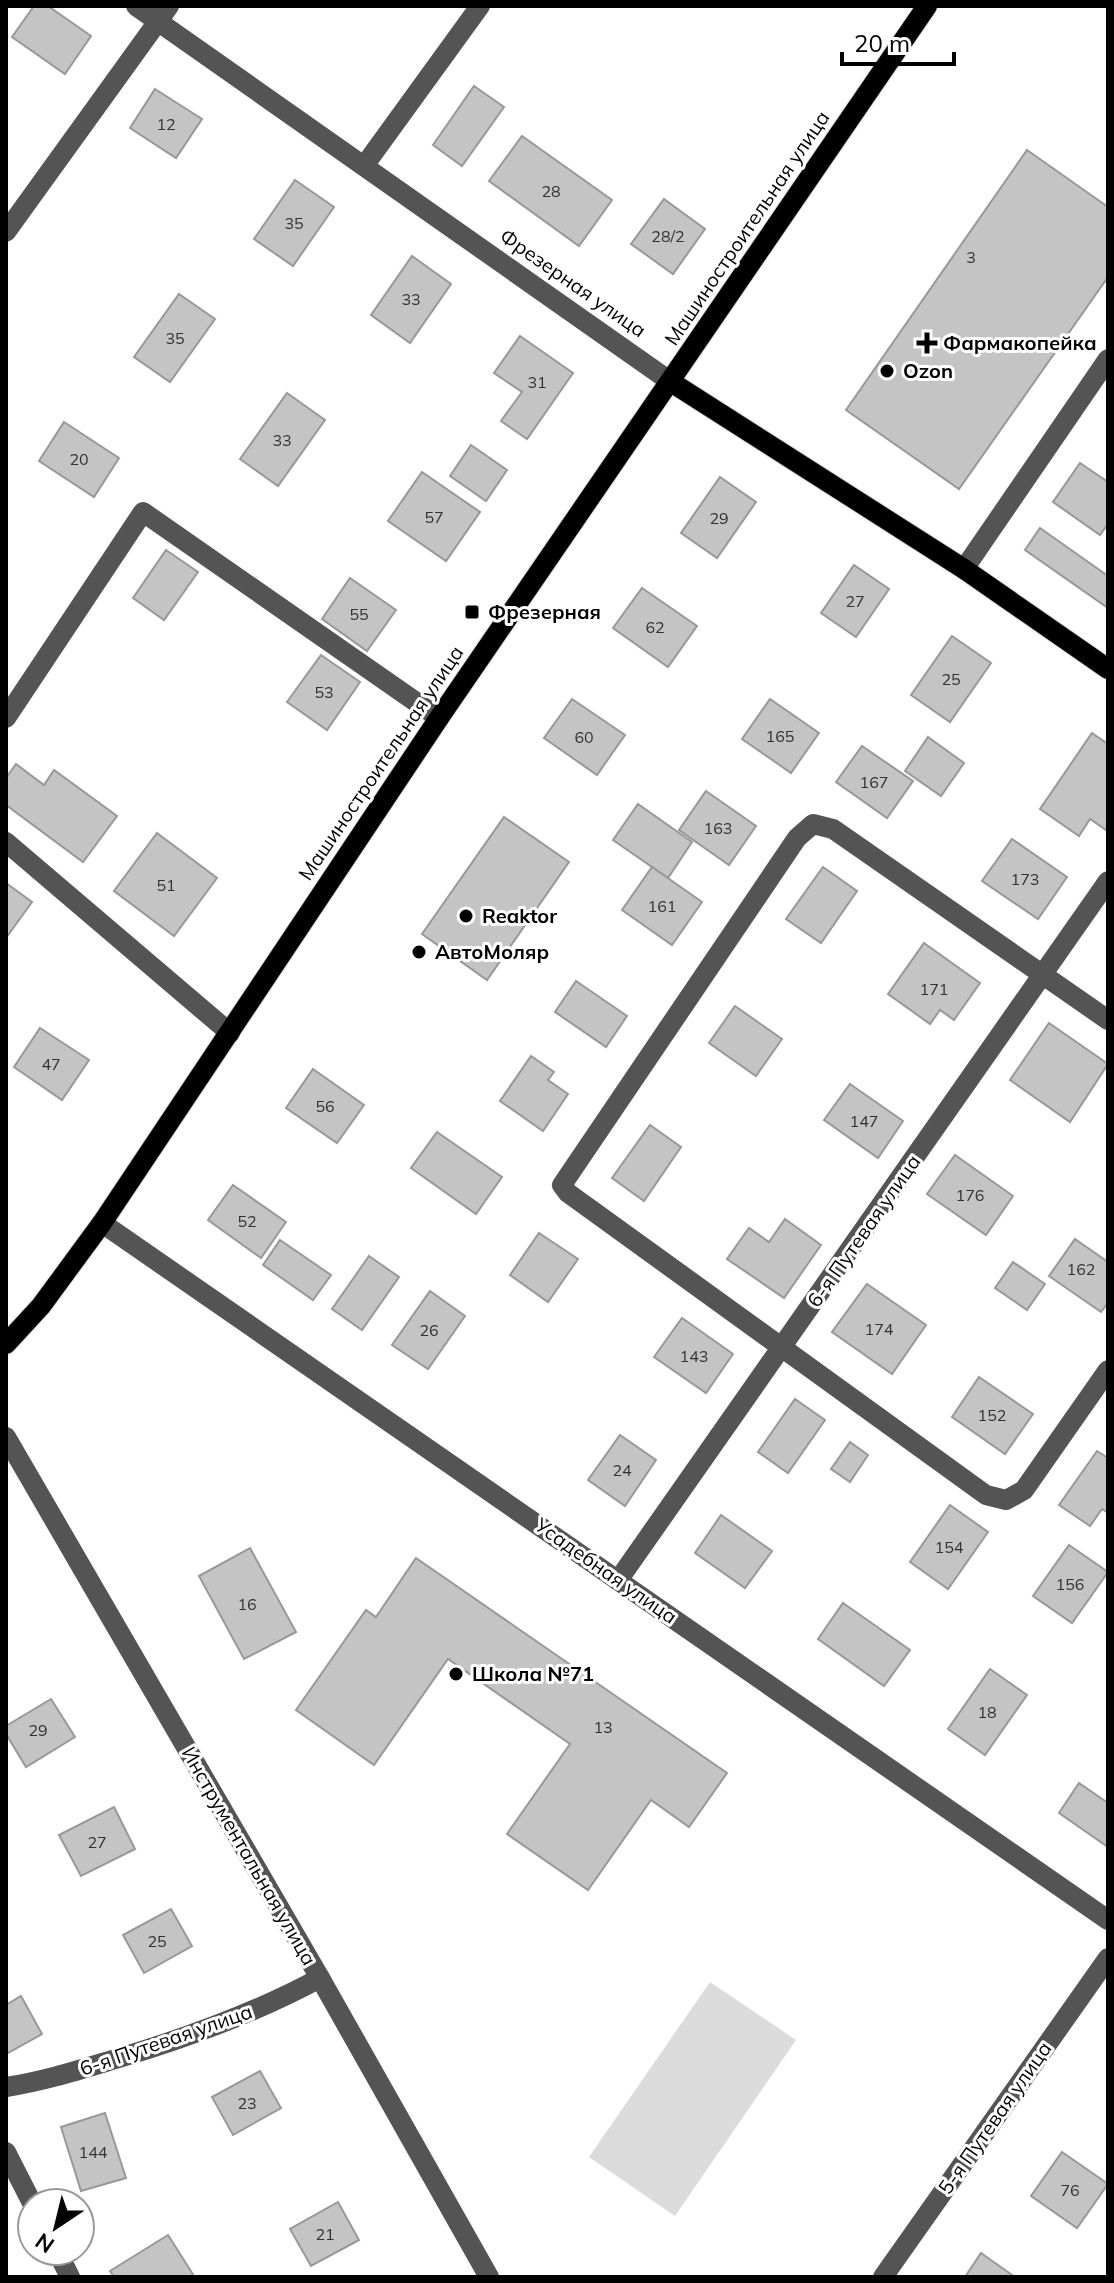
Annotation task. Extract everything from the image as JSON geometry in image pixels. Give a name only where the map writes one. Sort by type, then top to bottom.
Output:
[{"type":"main road","name":"Машиностроительная улица","points":[[6,1344],[41,1306],[102,1223],[439,718],[927,6]]},
{"type":"main road","name":"Фрезерная улица","points":[[671,382],[964,569],[1108,669]]},
{"type":"street","name":"Фрезерная улица","points":[[136,6],[163,14],[364,166],[671,382]]},
{"type":"street","points":[[364,166],[480,6]]},
{"type":"street","points":[[6,232],[163,14]]},
{"type":"street","points":[[964,569],[1108,359]]},
{"type":"street","points":[[6,718],[143,512],[439,718]]},
{"type":"street","points":[[1108,1020],[833,829],[813,824],[797,838],[565,1176],[562,1185],[568,1193],[986,1495],[1006,1500],[1024,1490],[1108,1370]]},
{"type":"street","points":[[6,842],[230,1033]]},
{"type":"street","name":"6-я Путевая улица","points":[[619,1579],[1108,881]]},
{"type":"street","name":"Усадебная улица","points":[[102,1223],[1108,1920]]},
{"type":"street","name":"Инструментальная улица","points":[[6,1437],[320,1978],[489,2277]]},
{"type":"street","name":"5-я Путевая улица","points":[[883,2277],[1108,1958]]},
{"type":"street","name":"6-я Путевая улица","points":[[6,2087],[41,2081],[225,2023],[320,1978]]},
{"type":"street","points":[[6,2152],[24,2187]]},
{"type":"shaded area","points":[[710,1982],[796,2040],[675,2216],[589,2157]]},
{"type":"building","points":[[34,6],[48,6],[91,36],[65,74],[12,37]]},
{"type":"building","points":[[474,86],[504,107],[462,166],[433,145]]},
{"type":"building","points":[[155,89],[202,119],[176,158],[130,128]]},
{"type":"building","points":[[522,136],[612,200],[579,246],[489,181]]},
{"type":"building","points":[[1027,150],[1108,207],[1108,277],[959,489],[846,410]]},
{"type":"building","points":[[295,180],[334,207],[293,266],[254,239]]},
{"type":"building","points":[[664,199],[705,229],[673,274],[631,244]]},
{"type":"building","points":[[412,256],[451,284],[410,343],[371,315]]},
{"type":"building","points":[[179,294],[215,319],[170,382],[134,357]]},
{"type":"building","points":[[520,336],[573,373],[527,439],[501,421],[522,392],[494,373]]},
{"type":"building","points":[[287,393],[325,420],[278,486],[240,459]]},
{"type":"building","points":[[64,422],[119,458],[94,497],[39,461]]},
{"type":"building","points":[[471,445],[507,470],[486,501],[450,476]]},
{"type":"building","points":[[1080,463],[1108,482],[1108,524],[1100,535],[1053,502]]},
{"type":"building","points":[[422,472],[480,512],[446,561],[388,521]]},
{"type":"building","points":[[720,477],[756,502],[717,558],[681,533]]},
{"type":"building","points":[[1040,528],[1108,576],[1108,608],[1025,550]]},
{"type":"building","points":[[166,550],[198,572],[164,620],[133,598]]},
{"type":"building","points":[[854,565],[889,589],[856,637],[821,613]]},
{"type":"building","points":[[350,578],[396,610],[367,651],[322,619]]},
{"type":"building","points":[[642,588],[697,626],[668,667],[613,628]]},
{"type":"building","points":[[952,636],[991,663],[950,722],[911,695]]},
{"type":"building","points":[[321,655],[360,682],[327,730],[287,702]]},
{"type":"building","points":[[572,699],[625,735],[597,775],[544,738]]},
{"type":"building","points":[[770,699],[819,733],[791,773],[742,739]]},
{"type":"building","points":[[1092,733],[1108,744],[1108,827],[1106,830],[1090,819],[1079,836],[1040,809]]},
{"type":"building","points":[[928,737],[964,763],[941,796],[905,771]]},
{"type":"building","points":[[862,746],[913,781],[887,818],[836,782]]},
{"type":"building","points":[[16,764],[44,785],[54,770],[117,816],[83,862],[6,805],[6,778]]},
{"type":"building","points":[[706,791],[756,826],[729,865],[679,830]]},
{"type":"building","points":[[638,804],[692,842],[668,878],[613,840]]},
{"type":"building","points":[[504,817],[569,862],[487,980],[422,934]]},
{"type":"building","points":[[157,833],[217,878],[174,936],[114,891]]},
{"type":"building","points":[[1012,839],[1067,877],[1038,919],[982,881]]},
{"type":"building","points":[[652,867],[702,902],[672,945],[622,910]]},
{"type":"building","points":[[823,867],[857,891],[821,943],[786,919]]},
{"type":"building","points":[[6,883],[32,902],[6,938]]},
{"type":"building","points":[[924,943],[980,983],[954,1020],[940,1010],[930,1024],[888,994]]},
{"type":"building","points":[[576,981],[627,1016],[606,1047],[555,1012]]},
{"type":"building","points":[[735,1006],[782,1039],[756,1076],[709,1043]]},
{"type":"building","points":[[1049,1023],[1108,1064],[1070,1122],[1010,1080]]},
{"type":"building","points":[[40,1028],[89,1060],[62,1100],[14,1067]]},
{"type":"building","points":[[531,1056],[554,1072],[548,1080],[568,1094],[543,1131],[500,1101]]},
{"type":"building","points":[[313,1069],[364,1105],[337,1143],[286,1108]]},
{"type":"building","points":[[850,1084],[903,1121],[878,1158],[824,1120]]},
{"type":"building","points":[[650,1125],[681,1147],[644,1201],[612,1178]]},
{"type":"building","points":[[437,1132],[502,1177],[476,1214],[411,1168]]},
{"type":"building","points":[[955,1155],[1013,1196],[986,1235],[927,1194]]},
{"type":"building","points":[[233,1185],[286,1222],[261,1258],[208,1220]]},
{"type":"building","points":[[785,1219],[821,1245],[784,1298],[727,1259],[749,1228],[769,1242]]},
{"type":"building","points":[[539,1233],[578,1259],[548,1302],[510,1275]]},
{"type":"building","points":[[1075,1239],[1108,1262],[1108,1303],[1101,1312],[1049,1276]]},
{"type":"building","points":[[280,1240],[331,1275],[313,1300],[263,1265]]},
{"type":"building","points":[[369,1256],[399,1277],[362,1330],[332,1309]]},
{"type":"building","points":[[1013,1262],[1045,1284],[1027,1310],[995,1288]]},
{"type":"building","points":[[867,1284],[926,1325],[892,1374],[832,1332]]},
{"type":"building","points":[[430,1291],[465,1316],[428,1369],[392,1345]]},
{"type":"building","points":[[682,1318],[733,1354],[706,1393],[654,1357]]},
{"type":"building","points":[[979,1377],[1033,1414],[1005,1454],[952,1417]]},
{"type":"building","points":[[795,1399],[825,1420],[788,1473],[758,1452]]},
{"type":"building","points":[[620,1435],[656,1460],[625,1506],[588,1480]]},
{"type":"building","points":[[850,1442],[868,1455],[850,1482],[831,1469]]},
{"type":"building","points":[[1097,1451],[1108,1458],[1108,1513],[1102,1509],[1090,1526],[1059,1505]]},
{"type":"building","points":[[950,1505],[988,1532],[948,1589],[910,1562]]},
{"type":"building","points":[[721,1515],[772,1551],[745,1588],[695,1553]]},
{"type":"building","points":[[1069,1545],[1108,1572],[1072,1623],[1033,1596]]},
{"type":"building","points":[[250,1548],[296,1632],[244,1659],[199,1576]]},
{"type":"building","name":"Школа №71","points":[[416,1558],[727,1773],[689,1827],[651,1800],[588,1890],[507,1834],[570,1744],[448,1659],[374,1765],[296,1710],[366,1610],[376,1617]]},
{"type":"building","points":[[843,1603],[910,1650],[884,1686],[818,1639]]},
{"type":"building","points":[[990,1669],[1027,1695],[985,1755],[948,1729]]},
{"type":"building","points":[[51,1699],[75,1737],[26,1767],[6,1734],[6,1726]]},
{"type":"building","points":[[1079,1783],[1108,1803],[1108,1847],[1059,1813]]},
{"type":"building","points":[[114,1807],[135,1849],[81,1876],[59,1835]]},
{"type":"building","points":[[171,1909],[192,1946],[144,1973],[123,1935]]},
{"type":"building","points":[[21,1996],[42,2034],[6,2054],[6,2005]]},
{"type":"building","points":[[260,2071],[281,2108],[233,2135],[212,2097]]},
{"type":"building","points":[[105,2113],[126,2178],[95,2187],[80,2187],[61,2127]]},
{"type":"building","points":[[1062,2152],[1108,2184],[1077,2228],[1031,2196]]},
{"type":"building","points":[[338,2202],[359,2240],[311,2266],[290,2229]]},
{"type":"building","points":[[168,2235],[194,2276],[114,2277],[110,2271]]},
{"type":"building","points":[[981,2253],[1015,2277],[965,2277]]},
{"type":"place","name":"Фармакопейка","points":[[927,343]]},
{"type":"place","name":"Ozon","points":[[887,371]]},
{"type":"place","name":"Фрезерная","points":[[472,612]]},
{"type":"place","name":"Reaktor","points":[[466,916]]},
{"type":"place","name":"АвтоМоляр","points":[[419,952]]},
{"type":"place","name":"Школа №71","points":[[456,1674]]}]
